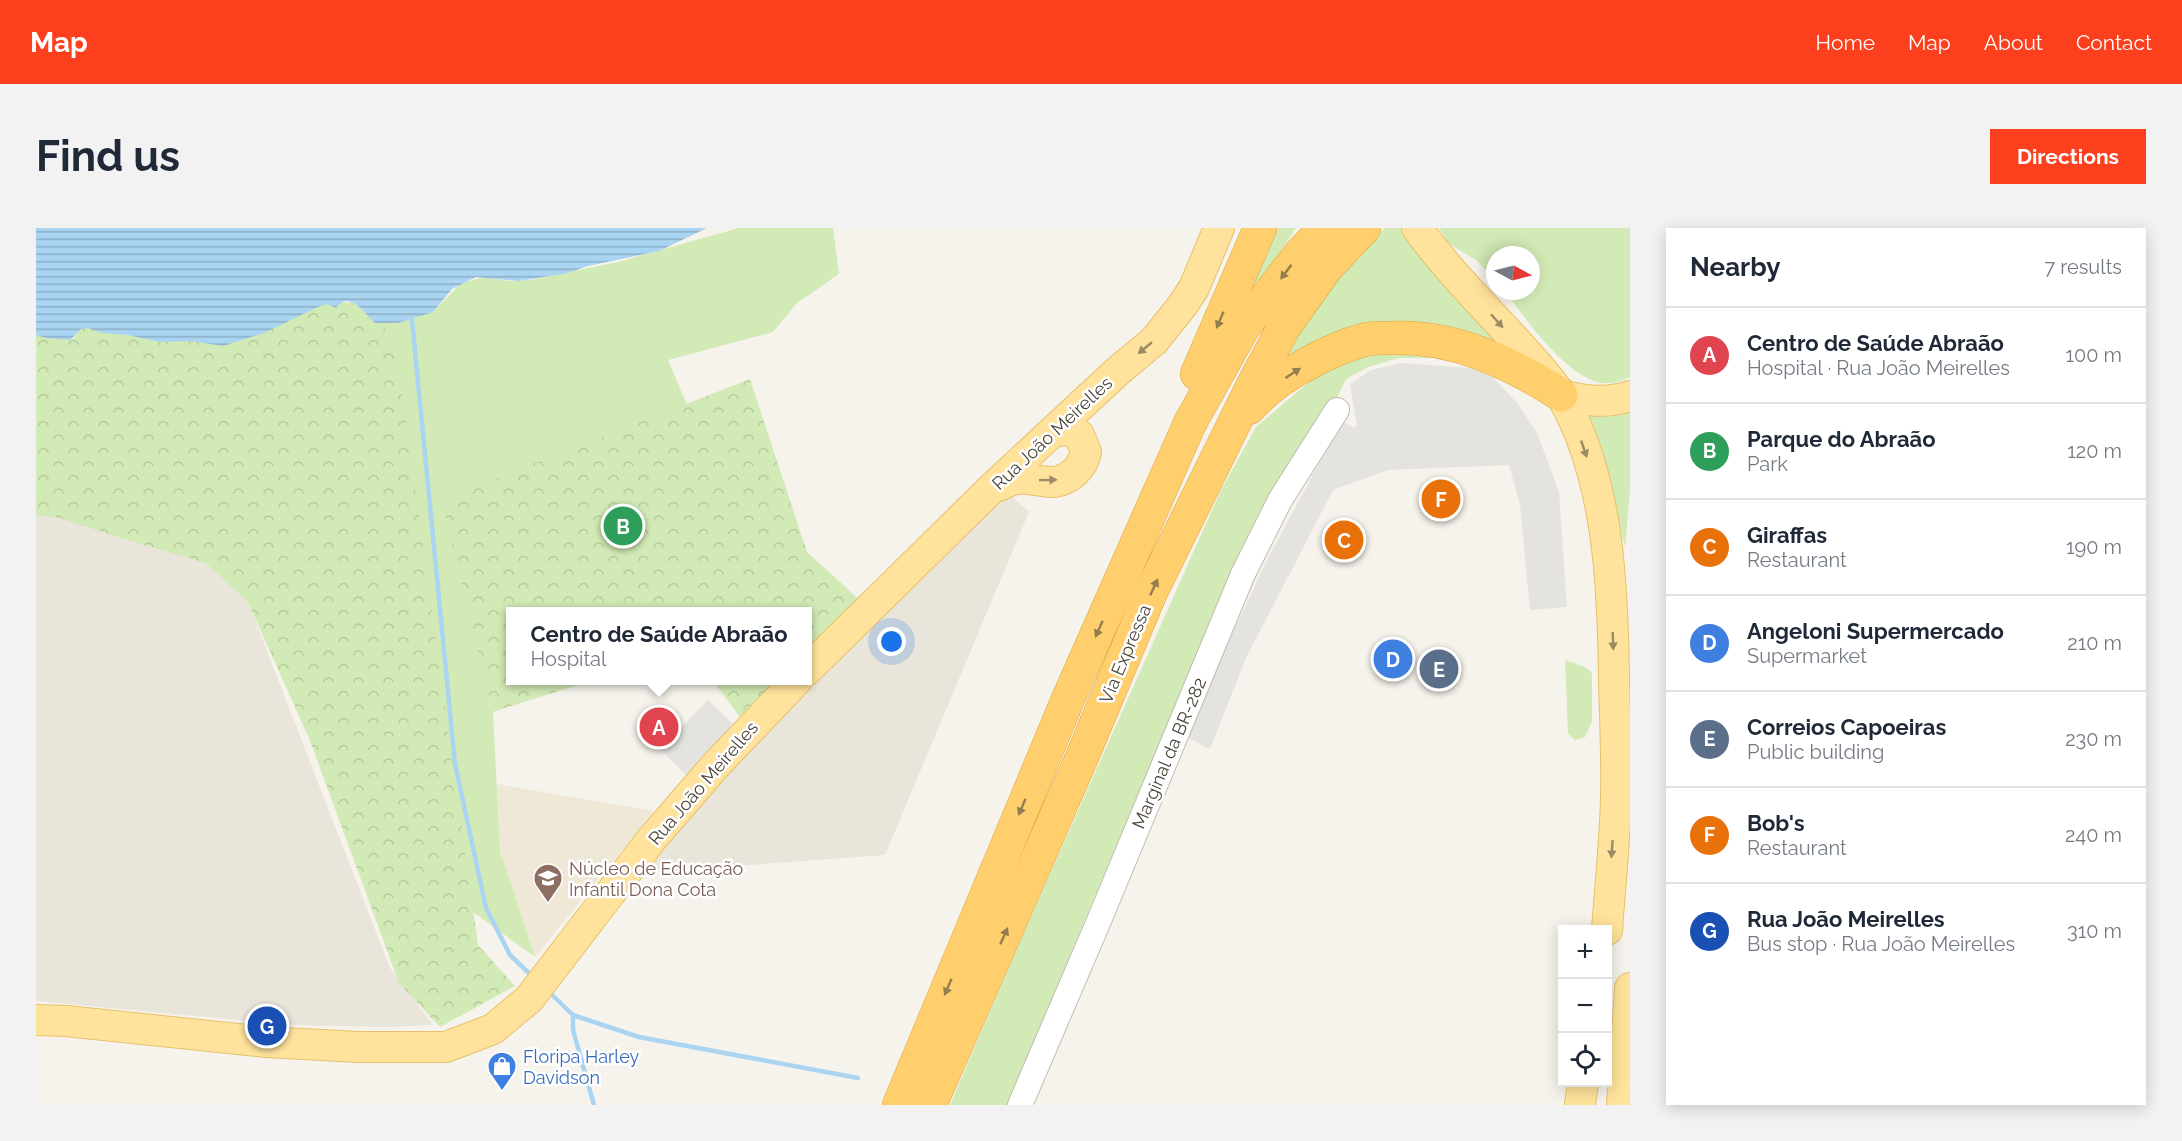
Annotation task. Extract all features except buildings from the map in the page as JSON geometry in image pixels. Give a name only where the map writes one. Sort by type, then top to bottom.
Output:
[{"type":"highway","points":[[1140,537],[1167,447],[1260,228]]},
{"type":"highway","name":"Via Expressa","points":[[899,1105],[1068,699],[1190,423],[1243,328],[1300,254],[1325,228]]},
{"type":"highway","name":"Via Expressa","points":[[930,1105],[1082,757],[1151,592],[1284,327],[1327,267],[1364,228]]},
{"type":"highway","points":[[1234,425],[1259,397],[1293,372],[1332,351],[1369,339],[1412,337],[1466,349],[1519,370],[1561,395]]},
{"type":"main road","name":"Rua João Meirelles","points":[[812,665],[992,488],[1119,370],[1154,341],[1194,288],[1219,228]]},
{"type":"main road","points":[[1417,228],[1433,250],[1528,354],[1561,395],[1578,430],[1591,469],[1601,510],[1611,597],[1616,797],[1606,920]]},
{"type":"main road","points":[[1561,395],[1588,402],[1617,400],[1630,396]]},
{"type":"main road","points":[[992,488],[1004,485],[1014,478],[1055,482],[1069,476],[1080,467],[1086,452],[1079,435],[1068,430],[1053,432]]},
{"type":"main road","name":"Rua João Meirelles","points":[[36,1020],[66,1021],[278,1043],[358,1047],[446,1047],[493,1029],[529,999],[651,840],[715,766],[792,685]]},
{"type":"main road","points":[[1622,1105],[1630,989]]},
{"type":"main road","points":[[1580,1105],[1582,1087]]},
{"type":"main road","points":[[1595,1105],[1596,1087]]},
{"type":"street","name":"Marginal da BR-282","points":[[1020,1105],[1243,574],[1280,500],[1337,410]]},
{"type":"shaded area","points":[[1401,363],[1470,368],[1493,377],[1518,404],[1537,433],[1559,492],[1567,607],[1530,610],[1520,505],[1509,465],[1388,470],[1333,490],[1246,658],[1210,749],[1184,736],[1268,558],[1342,421],[1354,428],[1357,426],[1350,384],[1371,370]]},
{"type":"shaded area","points":[[1004,489],[1029,512],[885,855],[642,873],[721,774],[809,685],[812,685],[812,682]]},
{"type":"shaded area","points":[[36,515],[59,517],[206,563],[248,602],[390,968],[433,1025],[387,1027],[290,1025],[36,1001]]},
{"type":"shaded area","points":[[708,700],[738,729],[690,779],[660,749]]},
{"type":"shaded area","name":"Núcleo de Educação Infantil Dona Cota","points":[[497,784],[654,811],[535,957],[500,851]]},
{"type":"green space","points":[[739,228],[833,228],[839,274],[797,303],[773,332],[668,360],[688,407],[446,504],[493,712],[500,851],[535,957],[473,912],[440,899],[309,738],[248,602],[206,563],[56,517],[36,515],[36,334],[73,339],[81,329],[191,341],[327,304],[344,303],[359,307],[375,323],[433,312],[460,284],[483,277],[508,281],[530,280],[618,262]]},
{"type":"green space","points":[[1271,228],[1296,228],[1237,317]]},
{"type":"green space","points":[[1385,228],[1401,228],[1500,347],[1447,329],[1266,376],[1312,307],[1359,252]]},
{"type":"green space","points":[[1439,228],[1630,228],[1630,377],[1612,383],[1603,383],[1581,375],[1556,354],[1533,329],[1512,300],[1540,300],[1540,246],[1486,246],[1486,270],[1477,261],[1448,243]]},
{"type":"green space","points":[[352,302],[375,323],[394,335],[478,945],[515,986],[440,1027],[399,983],[309,738],[248,602],[206,563],[56,517],[36,515],[36,334],[73,339],[79,330],[88,328],[159,342],[191,341],[223,346],[318,307],[336,308]]},
{"type":"green space","points":[[1385,351],[1446,358],[1399,358],[1368,367],[1346,379],[1337,398],[1302,443],[1235,564],[1007,1105],[950,1105],[1020,941],[1221,490],[1256,427],[1324,369]]},
{"type":"green space","points":[[750,379],[807,552],[863,603],[812,654],[812,607],[506,607],[506,685],[577,685],[493,712],[441,500]]},
{"type":"green space","points":[[1630,410],[1630,491],[1625,547],[1604,464],[1586,414],[1600,416]]},
{"type":"green space","points":[[1565,660],[1585,667],[1592,673],[1592,721],[1585,737],[1575,740],[1568,733]]},
{"type":"green space","points":[[716,685],[780,685],[743,721]]},
{"type":"water","points":[[36,228],[707,228],[659,251],[588,266],[568,273],[519,281],[476,277],[452,289],[433,312],[398,323],[375,323],[357,305],[346,301],[336,308],[327,304],[318,307],[264,333],[223,346],[191,341],[159,342],[128,335],[102,333],[88,328],[81,329],[70,340],[36,335]]},
{"type":"waterway","points":[[412,320],[455,764],[486,908],[510,955],[532,976]]},
{"type":"waterway","points":[[549,992],[573,1015],[573,1030],[594,1105]]},
{"type":"waterway","points":[[573,1015],[639,1037],[858,1078]]},
{"type":"place","name":"Bob's","points":[[1441,499]]},
{"type":"place","name":"Parque do Abraão","points":[[623,526]]},
{"type":"place","name":"Giraffas","points":[[1344,540]]},
{"type":"place","name":"Angeloni Supermercado","points":[[1393,659]]},
{"type":"place","name":"Correios Capoeiras","points":[[1439,669]]},
{"type":"place","name":"Centro de Saúde Abraão","points":[[659,727]]},
{"type":"place","name":"Núcleo de Educação Infantil Dona Cota","points":[[548,904]]},
{"type":"place","name":"Rua João Meirelles","points":[[267,1026]]},
{"type":"place","name":"Floripa Harley Davidson","points":[[502,1092]]}]
